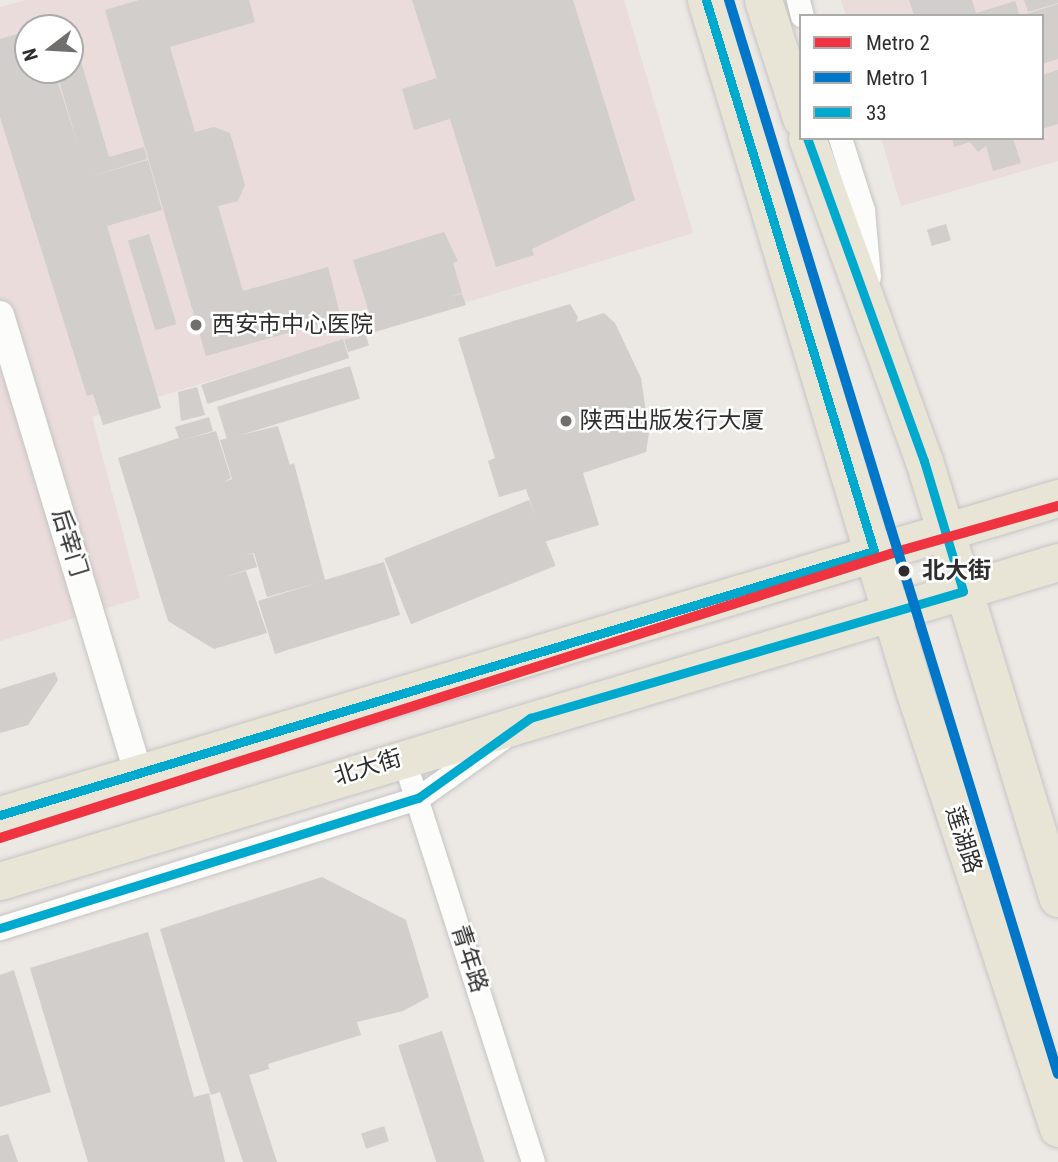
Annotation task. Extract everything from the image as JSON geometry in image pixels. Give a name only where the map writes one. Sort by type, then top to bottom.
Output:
[{"type":"main road","name":"莲湖路","points":[[706,0],[891,612],[1058,1128]]},
{"type":"main road","points":[[763,0],[799,112]]},
{"type":"main road","points":[[808,140],[945,530],[1058,898]]},
{"type":"main road","points":[[0,815],[138,771],[1058,498]]},
{"type":"main road","name":"北大街","points":[[0,881],[530,718],[1058,562]]},
{"type":"street","points":[[841,140],[863,210],[873,325]]},
{"type":"street","name":"后宰门","points":[[0,315],[138,771]]},
{"type":"street","points":[[0,928],[418,798],[530,718]]},
{"type":"street","name":"青年路","points":[[403,757],[533,1162]]},
{"type":"shaded area","name":"西安市中心医院","points":[[26,0],[624,0],[693,233],[92,417],[140,598],[0,641],[0,7]]},
{"type":"shaded area","points":[[841,0],[1058,0],[1058,161],[901,206],[882,140],[1044,140],[1044,14],[845,14]]},
{"type":"building","points":[[139,0],[249,0],[255,22],[170,47],[195,132],[214,127],[230,133],[245,185],[238,201],[218,206],[243,291],[328,267],[341,318],[206,356],[105,10]]},
{"type":"building","points":[[412,0],[573,0],[635,200],[532,249],[534,255],[496,267],[450,119],[414,130],[402,89],[437,78]]},
{"type":"building","points":[[909,0],[972,0],[976,13],[1015,1],[1019,14],[913,14]]},
{"type":"building","points":[[1024,0],[1058,0],[1058,3],[1028,12]]},
{"type":"building","points":[[1058,4],[1058,59],[1044,63],[1044,14],[1026,14]]},
{"type":"building","points":[[14,35],[14,84],[58,84],[79,149],[60,84],[84,84],[84,72],[109,157],[144,147],[147,159],[86,178],[148,160],[162,210],[107,226],[161,408],[103,425],[93,394],[87,396],[0,117],[0,39]]},
{"type":"building","points":[[1058,70],[1058,124],[1044,128],[1044,74]]},
{"type":"building","points":[[952,140],[1014,140],[1021,163],[993,171],[986,146],[978,152],[970,142],[954,147]]},
{"type":"building","points":[[946,224],[951,240],[932,246],[927,230]]},
{"type":"building","points":[[444,232],[458,261],[453,263],[462,293],[447,297],[462,294],[466,305],[375,332],[353,260]]},
{"type":"building","points":[[149,234],[176,324],[155,330],[128,240]]},
{"type":"building","name":"陕西出版发行大厦","points":[[570,304],[578,317],[576,322],[604,313],[615,323],[641,378],[649,433],[646,452],[583,473],[599,525],[544,542],[526,489],[499,497],[488,461],[495,458],[458,338]]},
{"type":"building","points":[[365,333],[369,345],[348,352],[344,340]]},
{"type":"building","points":[[343,339],[349,358],[207,404],[201,385]]},
{"type":"building","points":[[350,366],[360,399],[227,439],[217,407]]},
{"type":"building","points":[[197,387],[205,415],[181,421],[178,392]]},
{"type":"building","points":[[209,417],[213,431],[179,441],[216,431],[231,478],[223,482],[232,479],[220,440],[278,426],[290,465],[294,463],[325,580],[384,562],[400,615],[275,654],[258,601],[320,582],[267,597],[254,553],[245,555],[253,554],[257,567],[220,578],[246,571],[267,633],[214,649],[168,621],[118,458],[179,438],[175,427]]},
{"type":"building","points":[[529,500],[556,566],[411,624],[384,558]]},
{"type":"building","points":[[55,672],[58,680],[28,725],[0,733],[0,689]]},
{"type":"building","points":[[322,877],[406,920],[429,997],[403,1011],[357,1022],[361,1035],[268,1064],[269,1069],[249,1075],[277,1162],[243,1162],[220,1092],[211,1095],[160,929]]},
{"type":"building","points":[[148,932],[194,1097],[209,1093],[225,1162],[88,1162],[30,968]]},
{"type":"building","points":[[14,970],[51,1092],[0,1107],[0,975]]},
{"type":"building","points":[[442,1031],[485,1162],[436,1162],[398,1045]]},
{"type":"building","points":[[384,1126],[389,1141],[366,1149],[361,1133]]},
{"type":"building","points":[[8,1134],[18,1162],[0,1162],[0,1136]]},
{"type":"metro line","name":"1","points":[[729,0],[1058,1074]]},
{"type":"metro line","name":"2","points":[[0,838],[896,552],[1058,506]]},
{"type":"transit line","name":"33","points":[[0,815],[874,551],[706,0]]},
{"type":"transit line","name":"33","points":[[0,928],[418,798],[530,718],[963,591],[924,461],[808,140]]},
{"type":"place","name":"西安市中心医院","points":[[196,325]]},
{"type":"place","name":"陕西出版发行大厦","points":[[566,421]]},
{"type":"place","name":"北大街","points":[[904,571]]}]
